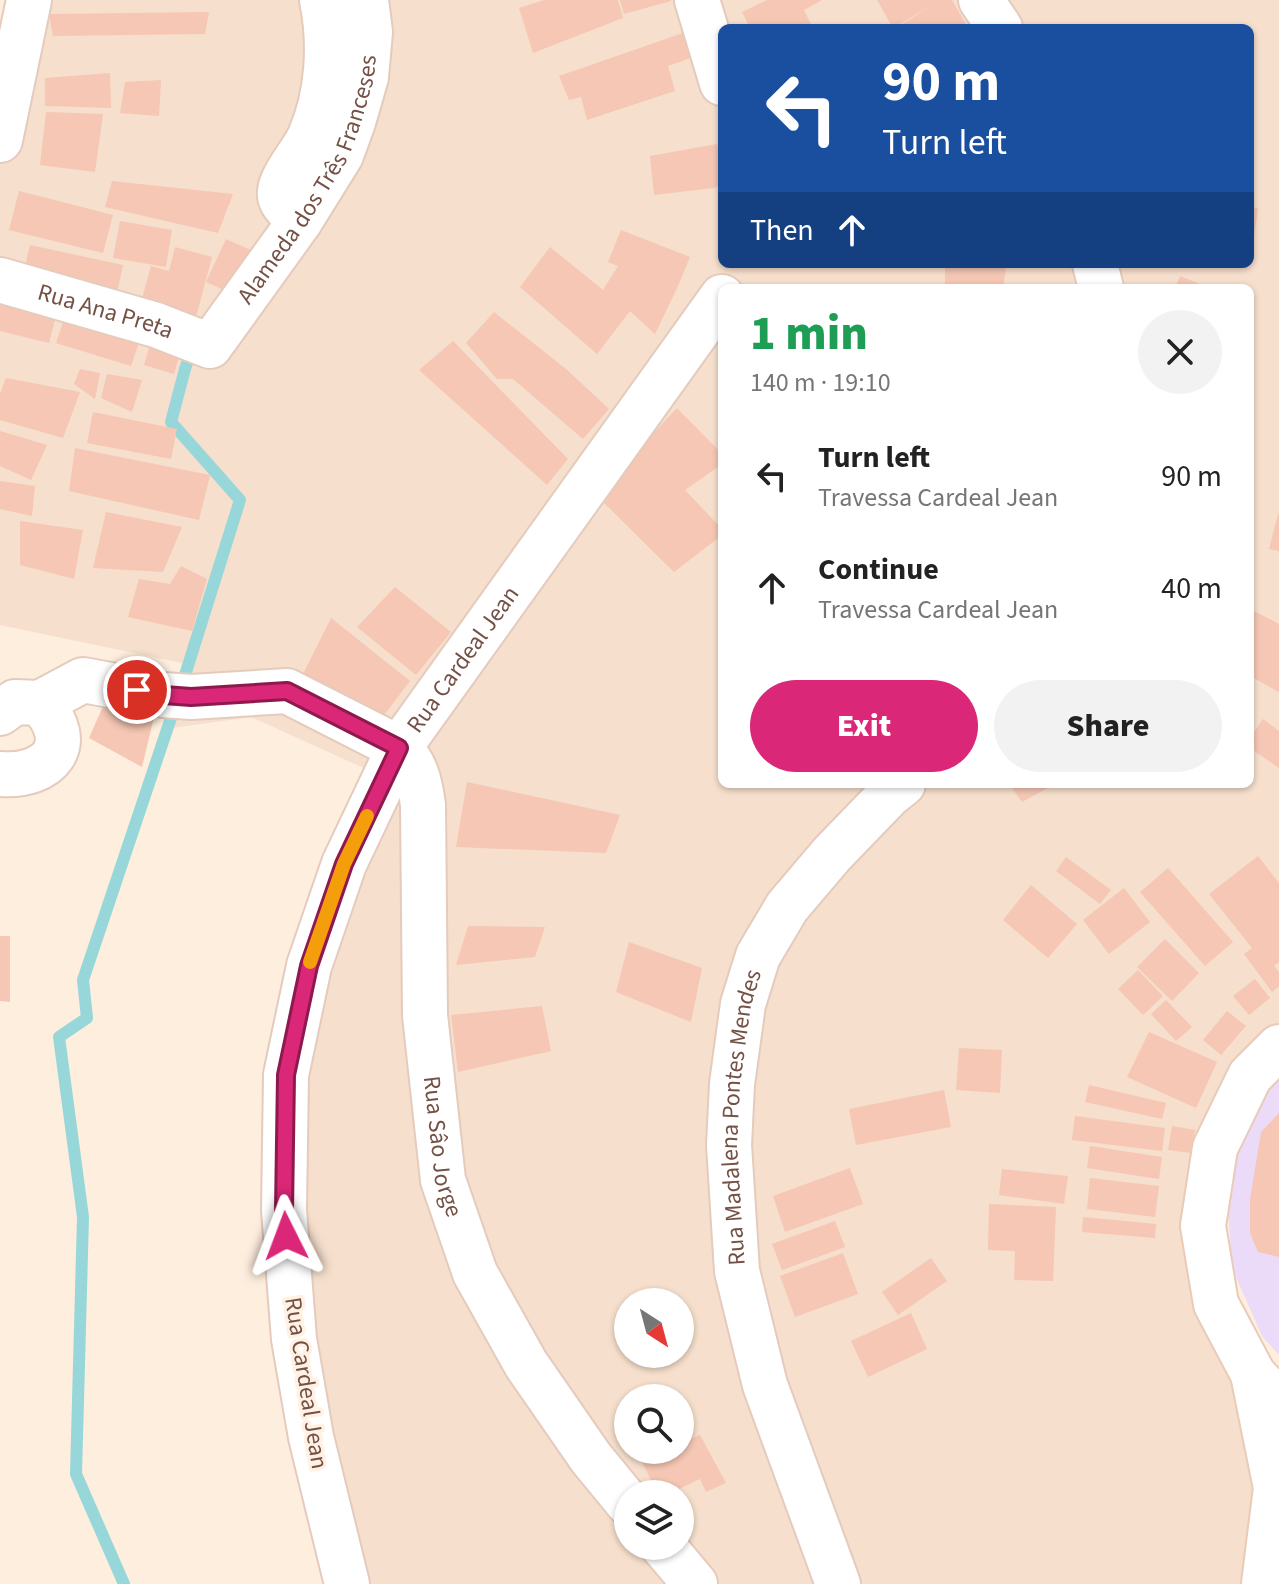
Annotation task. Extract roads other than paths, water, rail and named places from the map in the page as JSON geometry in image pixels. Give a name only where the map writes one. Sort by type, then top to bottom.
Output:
[{"type":"street","points":[[0,140],[29,0]]},
{"type":"street","name":"Alameda dos Três Franceses","points":[[290,211],[280,192],[282,184],[310,137],[327,70],[322,0]]},
{"type":"street","name":"Alameda dos Três Franceses","points":[[198,341],[290,211],[341,155],[366,77],[370,32],[366,0]]},
{"type":"street","points":[[697,0],[718,70]]},
{"type":"street","points":[[981,0],[997,24]]},
{"type":"street","name":"Rua Ana Preta","points":[[0,280],[156,325],[198,341]]},
{"type":"street","name":"Rua Cardeal Jean","points":[[347,1584],[311,1437],[294,1339],[284,1210],[286,1075],[309,966],[344,864],[399,748],[718,303]]},
{"type":"street","points":[[20,708],[83,680],[177,696],[287,691],[399,748]]},
{"type":"street","points":[[0,774],[23,774],[40,767],[54,754],[60,738],[56,723],[20,708]]},
{"type":"street","name":"Rua Sâo Jorge","points":[[399,748],[414,765],[423,805],[425,1015],[443,1180],[475,1273],[526,1364],[614,1486]]},
{"type":"street","name":"Rua Madalena Pontes Mendes","points":[[838,1584],[765,1385],[737,1271],[729,1145],[732,1084],[743,1004],[758,956],[787,907],[832,854],[898,788]]},
{"type":"street","points":[[1264,1584],[1277,1487],[1266,1388],[1216,1304],[1203,1226],[1215,1148],[1250,1076],[1279,1047]]},
{"type":"street","points":[[675,1560],[695,1584]]},
{"type":"waterway","points":[[124,1584],[76,1474],[83,1217],[59,1037],[87,1018],[83,980],[240,500],[171,422],[193,346]]}]
